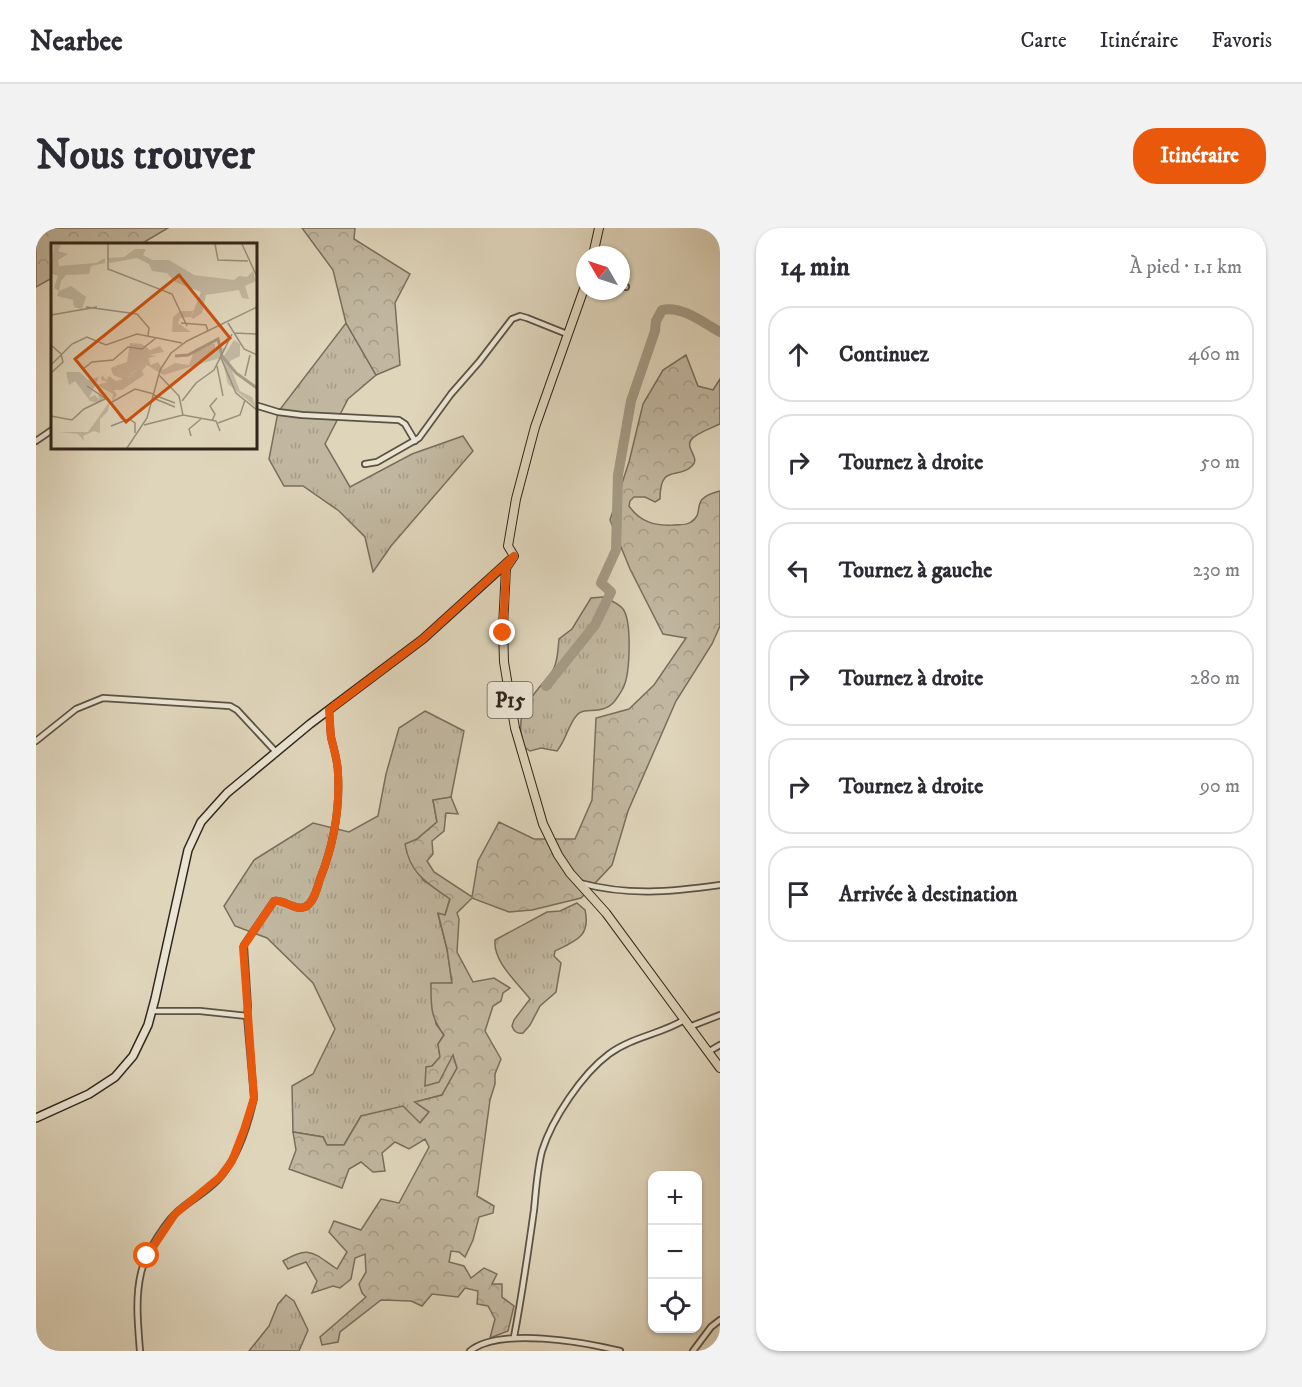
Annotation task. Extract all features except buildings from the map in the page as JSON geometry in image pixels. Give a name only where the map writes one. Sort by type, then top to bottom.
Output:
[{"type":"main road","points":[[595,246],[599,228]]},
{"type":"main road","name":"P15","points":[[580,300],[535,427],[520,483],[508,546],[514,556],[506,568],[504,662],[514,722],[541,818],[558,855],[578,883],[606,913],[720,1068]]},
{"type":"street","points":[[365,464],[377,462],[415,441],[512,319],[520,316],[567,334]]},
{"type":"street","points":[[256,405],[278,412],[302,415],[399,420],[405,423],[415,441]]},
{"type":"street","points":[[36,441],[51,431]]},
{"type":"street","points":[[36,1118],[89,1094],[115,1077],[133,1056],[152,1011],[188,850],[195,831],[215,804],[276,752],[423,639],[514,556]]},
{"type":"street","points":[[36,741],[76,709],[103,698],[124,698],[230,706],[237,710],[276,752]]},
{"type":"street","points":[[140,1351],[137,1294],[141,1271],[147,1256],[175,1214],[220,1177],[232,1161],[251,1111],[254,1098],[243,945],[274,901],[278,900],[300,908],[310,903],[328,860],[335,825],[338,776],[329,710]]},
{"type":"street","points":[[578,883],[627,892],[682,890],[720,885]]},
{"type":"street","points":[[152,1011],[200,1011],[247,1016]]},
{"type":"street","points":[[514,1337],[526,1272],[540,1161],[554,1121],[574,1091],[611,1053],[625,1044],[687,1023],[720,1016]]},
{"type":"street","points":[[708,1052],[720,1046]]},
{"type":"street","points":[[693,1351],[711,1327],[720,1320]]},
{"type":"street","points":[[470,1351],[484,1343],[514,1337],[596,1345],[620,1351]]},
{"type":"green space","points":[[36,228],[168,228],[143,243],[51,243],[51,279],[36,287]]},
{"type":"green space","points":[[302,228],[355,228],[354,239],[410,274],[395,303],[400,365],[376,375],[346,323],[333,270]]},
{"type":"green space","points":[[346,323],[376,375],[348,399],[325,444],[350,487],[412,454],[463,436],[473,451],[391,546],[373,572],[365,537],[339,511],[303,486],[284,486],[269,459],[278,412]]},
{"type":"green space","points":[[686,355],[698,386],[713,390],[720,379],[720,424],[693,437],[690,447],[694,463],[687,470],[666,476],[661,488],[660,499],[655,502],[645,497],[634,497],[629,506],[638,516],[648,522],[660,525],[685,524],[691,522],[698,514],[699,506],[704,498],[720,491],[720,626],[712,644],[676,701],[628,811],[612,865],[581,898],[532,910],[509,912],[472,898],[457,913],[459,919],[457,952],[473,982],[494,978],[510,988],[503,993],[501,1001],[493,1006],[485,1031],[501,1059],[495,1074],[495,1084],[490,1100],[477,1196],[494,1206],[493,1213],[479,1217],[473,1240],[465,1257],[459,1252],[451,1251],[449,1262],[464,1266],[471,1278],[484,1268],[497,1274],[492,1284],[502,1284],[502,1297],[514,1306],[508,1331],[490,1338],[495,1319],[488,1306],[477,1304],[478,1291],[465,1288],[458,1297],[432,1294],[422,1306],[411,1301],[381,1300],[340,1332],[338,1342],[322,1345],[320,1337],[366,1297],[359,1284],[366,1272],[365,1254],[355,1258],[351,1279],[340,1288],[333,1286],[312,1293],[317,1281],[306,1262],[288,1269],[283,1261],[306,1252],[316,1255],[337,1269],[347,1252],[329,1232],[334,1221],[361,1230],[381,1199],[399,1203],[429,1147],[425,1139],[409,1149],[395,1142],[382,1153],[385,1171],[373,1172],[361,1162],[349,1169],[342,1188],[289,1169],[296,1150],[293,1132],[323,1137],[327,1145],[344,1145],[361,1116],[403,1106],[420,1123],[429,1112],[415,1102],[442,1095],[457,1068],[453,1055],[439,1082],[425,1086],[426,1067],[432,1066],[440,1057],[438,1044],[444,1035],[432,1010],[431,983],[452,983],[438,913],[445,915],[450,899],[415,870],[405,844],[417,839],[437,822],[433,800],[451,797],[458,814],[446,813],[444,831],[432,841],[433,854],[427,861],[434,872],[472,897],[478,861],[499,822],[534,839],[575,839],[592,800],[596,718],[629,709],[654,685],[686,638],[663,634],[630,569],[610,520],[629,462],[643,404],[663,370]]},
{"type":"green space","points":[[603,597],[623,609],[628,624],[629,659],[623,688],[614,702],[604,709],[580,712],[571,723],[557,751],[541,748],[530,751],[524,747],[520,728],[526,705],[553,670],[559,639],[572,629],[591,598]]},
{"type":"green space","points":[[425,711],[464,731],[451,797],[433,800],[437,822],[417,839],[423,880],[450,898],[445,916],[438,914],[447,949],[452,983],[431,984],[436,1024],[444,1035],[438,1044],[440,1057],[432,1066],[425,1086],[454,1054],[457,1068],[442,1095],[415,1102],[429,1112],[420,1123],[361,1116],[344,1145],[327,1145],[323,1137],[293,1132],[292,1086],[313,1074],[335,1029],[313,983],[267,938],[235,926],[224,906],[254,860],[313,823],[349,832],[378,816],[386,774],[399,728]]},
{"type":"green space","points":[[577,903],[585,910],[584,932],[555,951],[554,956],[561,963],[556,992],[540,1006],[523,1033],[517,1033],[512,1026],[514,1020],[530,999],[502,964],[495,948],[495,940],[547,912],[560,911]]},
{"type":"green space","points":[[286,1295],[294,1301],[308,1330],[299,1351],[249,1351],[269,1326],[278,1304]]},
{"type":"waterway","points":[[546,686],[595,625],[611,592],[601,583],[616,550],[618,475],[631,401],[655,331],[656,321],[662,310],[677,310],[720,332]]},
{"type":"route","points":[[147,1256],[175,1214],[220,1177],[232,1161],[251,1111],[254,1098],[243,947],[274,901],[278,900],[300,908],[310,903],[328,860],[338,802],[338,776],[329,710],[423,639],[514,556],[506,568],[503,633]]}]
